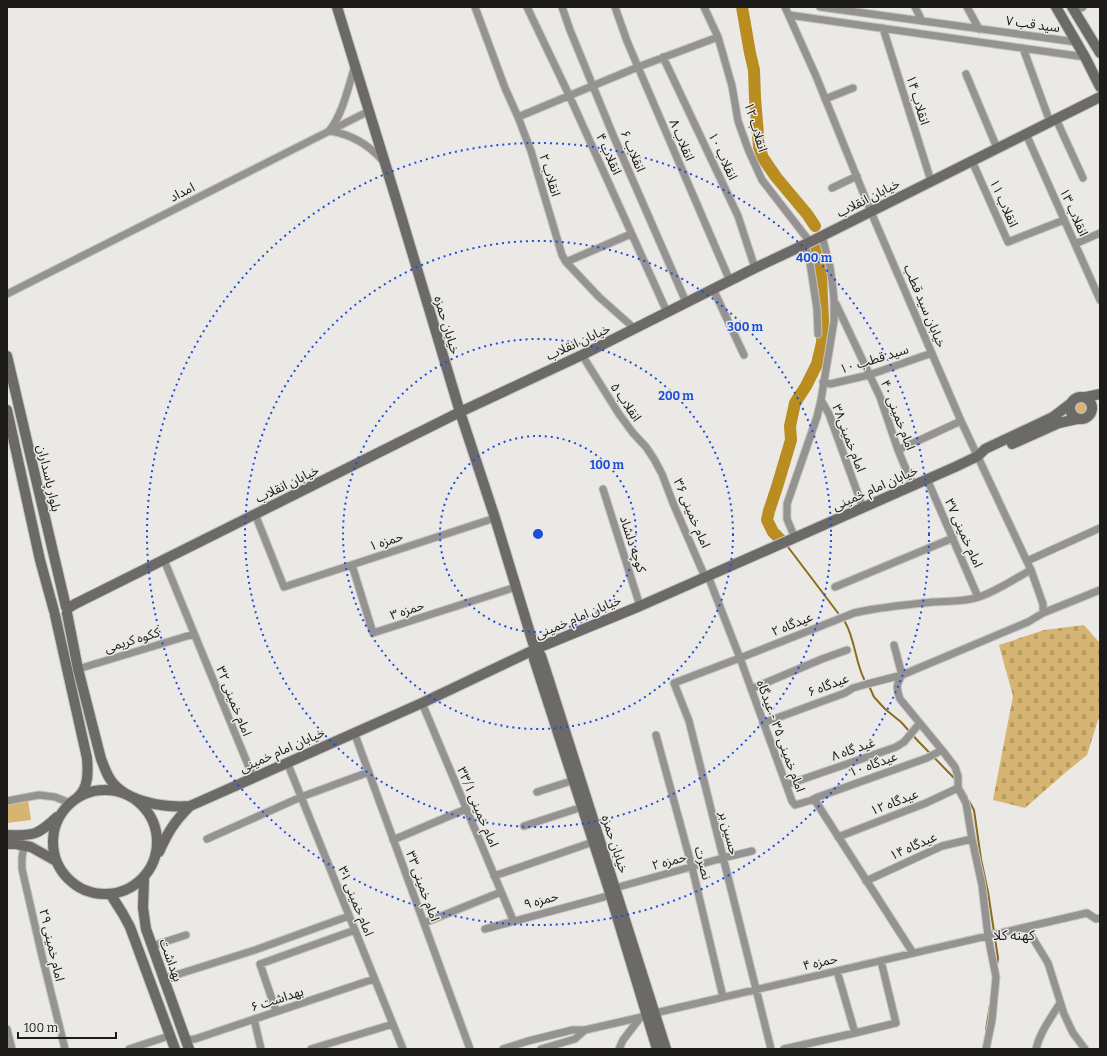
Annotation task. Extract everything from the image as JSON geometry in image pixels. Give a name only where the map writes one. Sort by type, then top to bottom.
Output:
[{"type":"main road","name":"خیابان حمزه","points":[[337,7],[386,164],[460,412],[495,518],[535,649],[534,659],[610,891]]},
{"type":"main road","points":[[1056,7],[1081,50],[1100,88]]},
{"type":"main road","points":[[1077,8],[1100,53]]},
{"type":"main road","name":"خیابان انقلاب","points":[[54,613],[56,607],[60,604],[64,605],[67,609],[74,604],[460,412],[635,329],[686,302],[972,162],[1100,97]]},
{"type":"main road","name":"بلوار پاسداران","points":[[7,356],[67,609],[78,669],[104,767],[111,780],[120,789],[132,797]]},
{"type":"main road","points":[[1086,398],[1100,394]]},
{"type":"main road","points":[[1090,415],[1092,405],[1089,399],[1082,396],[1077,397],[1070,404],[1071,414],[1077,419],[1084,419],[1090,415],[1100,407]]},
{"type":"main road","name":"خیابان امام خمینی","points":[[978,456],[985,449],[1054,416],[1070,404]]},
{"type":"main road","name":"بلوار پاسداران","points":[[7,410],[40,560],[54,613],[87,765],[86,785],[83,793],[71,804]]},
{"type":"main road","name":"خیابان امام خمینی","points":[[190,806],[422,703],[535,649],[640,606],[978,456],[987,455],[1059,423],[1077,419]]},
{"type":"main road","name":"خیابان حمزه","points":[[535,649],[541,656],[546,671],[657,1049]]},
{"type":"main road","points":[[7,836],[32,835],[45,829],[71,804],[90,792],[104,790],[119,791],[154,804],[178,807],[190,806]]},
{"type":"main road","points":[[132,797],[144,806],[154,822],[157,832],[158,847],[154,862]]},
{"type":"main road","points":[[71,804],[56,826],[53,843],[56,861],[65,876],[78,888],[94,894],[111,895],[124,892],[135,886],[144,878],[150,870],[169,830],[175,821],[190,806]]},
{"type":"main road","points":[[7,844],[31,847],[56,861]]},
{"type":"main road","name":"بهداشت","points":[[144,878],[143,908],[146,929],[187,1045]]},
{"type":"main road","points":[[111,895],[130,926],[175,1049]]},
{"type":"main road","points":[[148,978],[162,976]]},
{"type":"main road","name":"خیابان حمزه","points":[[647,1015],[666,1049]]},
{"type":"street","name":"انقلاب ۲","points":[[475,7],[530,151],[562,255],[566,262],[599,297],[635,329]]},
{"type":"street","name":"انقلاب ۴","points":[[527,7],[569,95],[667,312]]},
{"type":"street","name":"انقلاب ۶","points":[[562,7],[592,85],[686,302]]},
{"type":"street","name":"انقلاب ۸","points":[[615,7],[627,41],[730,281]]},
{"type":"street","name":"انقلاب ۱۲","points":[[704,7],[718,37],[732,86],[738,121],[748,149],[762,180],[808,243]]},
{"type":"street","name":"خیابان سید قطب","points":[[785,7],[961,421],[1031,570],[1043,604],[1043,613]]},
{"type":"street","name":"سید قب ۷","points":[[820,7],[979,29],[1081,50]]},
{"type":"street","points":[[915,7],[922,21]]},
{"type":"street","points":[[967,7],[979,29]]},
{"type":"street","points":[[789,15],[1023,48],[1081,50],[1094,43]]},
{"type":"street","name":"انقلاب ۱۴","points":[[880,28],[883,28],[931,181]]},
{"type":"street","points":[[518,117],[592,85],[718,37]]},
{"type":"street","points":[[1023,48],[1053,121],[1083,178]]},
{"type":"street","name":"انقلاب ۱۰","points":[[663,57],[738,216],[756,268]]},
{"type":"street","points":[[329,131],[339,114],[355,66]]},
{"type":"street","points":[[966,74],[997,148]]},
{"type":"street","points":[[825,99],[853,88]]},
{"type":"street","name":"امداد","points":[[7,294],[369,111]]},
{"type":"street","points":[[329,131],[340,132],[351,136],[368,146],[386,164]]},
{"type":"street","name":"انقلاب ۱۳","points":[[1026,134],[1100,300]]},
{"type":"street","name":"انقلاب ۱۱","points":[[972,162],[1008,242],[1064,220]]},
{"type":"street","points":[[832,188],[857,176]]},
{"type":"street","points":[[1075,244],[1100,233]]},
{"type":"street","points":[[566,262],[631,234]]},
{"type":"street","points":[[795,538],[787,519],[787,504],[817,417],[833,326],[834,301],[830,267],[822,236]]},
{"type":"street","points":[[808,243],[817,309],[818,334]]},
{"type":"street","points":[[713,290],[744,355]]},
{"type":"street","name":"امام خمینی ۴۰","points":[[834,301],[880,397],[898,450],[913,486]]},
{"type":"street","name":"سید قطب ۱۰","points":[[823,382],[830,384],[869,375],[932,353]]},
{"type":"street","name":"انقلاب ۵","points":[[582,355],[619,414],[654,460]]},
{"type":"street","name":"امام خمینی۳۸","points":[[821,400],[829,414],[862,508]]},
{"type":"street","points":[[898,450],[961,421]]},
{"type":"street","name":"امام خمینی ۳۶","points":[[654,460],[662,474],[673,503],[706,577]]},
{"type":"street","name":"امام خمینی ۳۷","points":[[927,479],[978,597]]},
{"type":"street","name":"کوچه دلشاد","points":[[603,489],[640,606]]},
{"type":"street","name":"حمزه ۱","points":[[255,514],[284,587],[495,518]]},
{"type":"street","points":[[1027,561],[1100,528]]},
{"type":"street","points":[[835,587],[953,538]]},
{"type":"street","name":"امام خمینی ۳۲","points":[[164,560],[253,777]]},
{"type":"street","name":"حمزه ۳","points":[[352,565],[373,633],[516,587]]},
{"type":"street","name":"عیدگاه ۲","points":[[674,683],[854,613],[870,609],[908,604],[963,600],[978,597],[1031,570]]},
{"type":"street","name":"امام خمینی ۳۵ - عیدگاه","points":[[706,577],[740,658],[792,801],[795,805],[812,800],[816,802],[913,953]]},
{"type":"street","name":"عیدگاه ۶","points":[[763,723],[845,693],[853,688],[902,675],[1028,622],[1043,613],[1100,590]]},
{"type":"street","name":"ککوه کریمی","points":[[78,669],[194,634]]},
{"type":"street","points":[[894,646],[902,675],[897,683],[900,699],[954,767],[958,776],[958,788],[966,803],[992,935],[996,977],[992,1020],[986,1049]]},
{"type":"street","points":[[751,689],[847,650]]},
{"type":"street","name":"حسین بر","points":[[674,683],[689,721],[771,1049]]},
{"type":"street","name":"امام خمینی ۳۳/۱","points":[[422,703],[513,920]]},
{"type":"street","name":"عید گاه ۸","points":[[786,785],[896,747],[904,742],[920,724]]},
{"type":"street","name":"امام خمینی ۳۳","points":[[354,732],[470,1049]]},
{"type":"street","name":"نصرت","points":[[656,735],[692,867],[723,997]]},
{"type":"street","name":"عیدگاه ۱۰","points":[[812,800],[927,758],[942,750]]},
{"type":"street","name":"امام خمینی ۳۱","points":[[287,762],[403,1049]]},
{"type":"street","points":[[207,839],[301,797],[369,772]]},
{"type":"street","points":[[537,792],[568,782]]},
{"type":"street","name":"عیدگاه ۱۲","points":[[838,837],[926,803],[958,788]]},
{"type":"street","points":[[7,801],[39,795],[55,797],[71,804]]},
{"type":"street","points":[[393,840],[466,809]]},
{"type":"street","points":[[524,826],[576,809]]},
{"type":"street","name":"عیدگاه ۱۴","points":[[866,881],[942,846],[972,839]]},
{"type":"street","points":[[494,876],[593,842]]},
{"type":"street","name":"امام خمینی ۲۹","points":[[24,845],[22,869],[65,1049]]},
{"type":"street","name":"حمزه ۲","points":[[610,891],[752,851]]},
{"type":"street","name":"حمزه ۹","points":[[485,929],[610,891]]},
{"type":"street","points":[[424,924],[501,892]]},
{"type":"street","name":"حمزه ۴","points":[[585,1030],[1026,926],[1087,913],[1096,919],[1100,918]]},
{"type":"street","points":[[162,976],[255,950],[349,916]]},
{"type":"street","points":[[1026,926],[1048,963],[1060,1003],[1073,1034],[1085,1049]]},
{"type":"street","points":[[276,1011],[260,964],[355,930]]},
{"type":"street","points":[[152,946],[186,935]]},
{"type":"street","points":[[784,1049],[896,1023],[881,961]]},
{"type":"street","points":[[837,971],[855,1033]]},
{"type":"street","name":"بهداشت ۶","points":[[187,1045],[195,1039],[374,979]]},
{"type":"street","points":[[1036,1049],[1048,1021],[1060,1003]]},
{"type":"street","points":[[619,1049],[623,1040],[647,1015]]},
{"type":"street","points":[[254,1019],[262,1049]]},
{"type":"street","points":[[311,1049],[393,1024]]},
{"type":"street","points":[[7,1029],[12,1049]]},
{"type":"street","points":[[503,1049],[572,1030],[585,1030]]},
{"type":"street","points":[[541,1049],[575,1039],[585,1030]]},
{"type":"street","points":[[129,1049],[170,1036]]},
{"type":"green space","points":[[1081,400],[1087,402],[1089,408],[1087,414],[1081,416],[1075,414],[1073,408],[1075,402]]},
{"type":"green space","points":[[1084,625],[1098,641],[1100,641],[1100,717],[1087,755],[1025,808],[993,800],[1013,696],[999,645],[1044,630]]},
{"type":"green space","points":[[28,800],[31,820],[7,823],[7,803]]},
{"type":"waterway","points":[[742,7],[754,70],[759,147],[763,158],[776,177],[807,214],[815,226]]},
{"type":"waterway","points":[[780,539],[773,532],[767,520],[791,440],[790,426],[795,403],[806,386],[817,364],[822,343],[823,321],[821,275],[816,249]]},
{"type":"waterway","points":[[788,547],[838,613]]},
{"type":"waterway","points":[[845,622],[851,636],[864,679]]},
{"type":"waterway","points":[[870,688],[874,697],[885,709],[901,722],[956,780]]},
{"type":"waterway","points":[[960,785],[967,797]]},
{"type":"waterway","points":[[969,801],[974,810],[998,958],[997,965]]},
{"type":"waterway","points":[[986,1030],[990,1005]]},
{"type":"district","name":"کهنه کلا","points":[[1014,935]]}]
